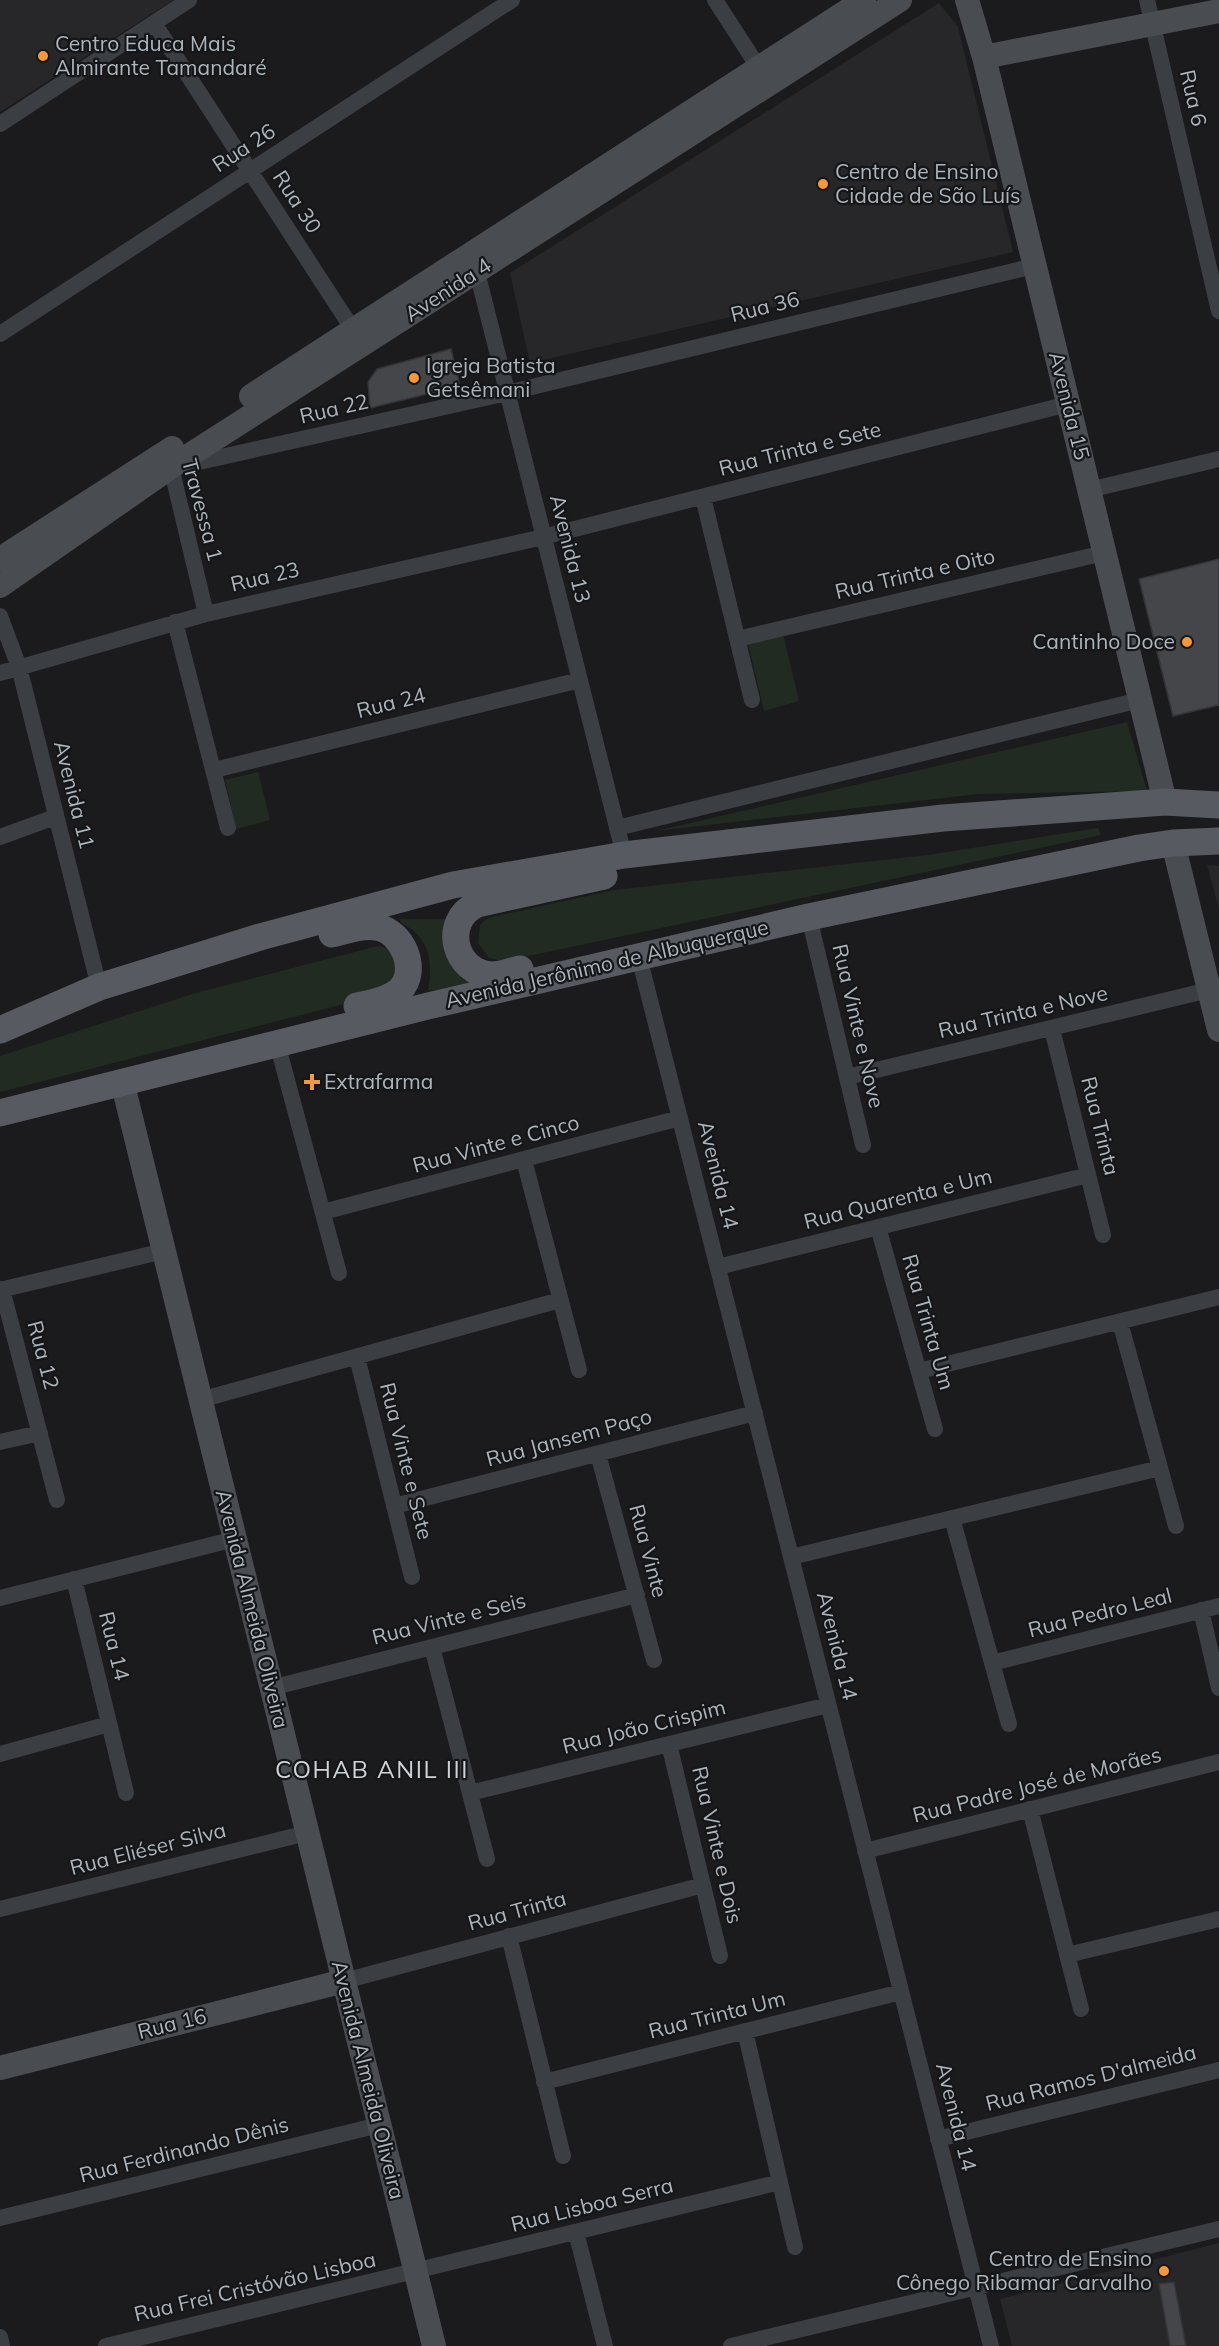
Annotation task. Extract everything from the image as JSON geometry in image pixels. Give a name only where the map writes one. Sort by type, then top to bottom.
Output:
[{"type":"main road","points":[[0,1030],[99,987],[421,892],[624,855],[837,829],[943,818],[1165,802],[1219,805]]},
{"type":"main road","points":[[809,917],[626,943],[494,975],[480,972],[468,964],[460,953],[455,935],[461,915],[477,904],[837,829]]},
{"type":"main road","name":"Avenida Jerônimo de Albuquerque","points":[[0,1113],[277,1043],[809,917],[1041,866],[1173,843],[1219,841]]},
{"type":"main road","points":[[99,987],[362,927],[383,929],[393,935],[407,958],[405,983],[392,996],[238,1039],[122,1081]]},
{"type":"street","points":[[0,124],[189,0]]},
{"type":"street","points":[[715,0],[764,76]]},
{"type":"street","name":"Avenida 4","points":[[764,76],[864,0]]},
{"type":"street","name":"Avenida 4","points":[[0,559],[167,461],[764,76],[900,0]]},
{"type":"street","name":"Rua 6","points":[[1147,0],[1219,311]]},
{"type":"street","name":"Rua 26","points":[[0,334],[504,2]]},
{"type":"street","name":"Avenida 15","points":[[966,3],[984,57],[1165,802]]},
{"type":"street","points":[[984,57],[1219,12]]},
{"type":"street","name":"Rua 30","points":[[154,23],[358,338]]},
{"type":"street","name":"Avenida 13","points":[[472,264],[624,855]]},
{"type":"street","name":"Rua 36","points":[[507,393],[1034,266]]},
{"type":"street","name":"Rua 22","points":[[167,461],[507,393]]},
{"type":"street","name":"Rua Trinta e Sete","points":[[543,537],[1068,404]]},
{"type":"street","points":[[1089,490],[1219,459]]},
{"type":"street","name":"Avenida 4","points":[[0,586],[167,461]]},
{"type":"street","name":"Travessa 1","points":[[167,461],[206,614]]},
{"type":"street","points":[[703,497],[752,700]]},
{"type":"street","name":"Rua 23","points":[[0,673],[206,614],[543,537]]},
{"type":"street","name":"Rua Trinta e Oito","points":[[736,639],[1104,553]]},
{"type":"street","name":"Avenida 11","points":[[0,616],[19,667],[99,987]]},
{"type":"street","points":[[175,622],[228,828]]},
{"type":"street","name":"Rua 24","points":[[214,770],[580,680]]},
{"type":"street","points":[[617,828],[1140,700]]},
{"type":"street","points":[[0,837],[55,817]]},
{"type":"street","points":[[1173,843],[1219,1030]]},
{"type":"street","name":"Rua Vinte e Nove","points":[[809,917],[863,1145]]},
{"type":"street","name":"Avenida 14","points":[[639,957],[990,2346]]},
{"type":"street","name":"Rua Trinta e Nove","points":[[847,1077],[1209,990]]},
{"type":"street","name":"Rua Trinta","points":[[1052,1029],[1104,1235]]},
{"type":"street","points":[[277,1043],[339,1273]]},
{"type":"street","name":"Avenida Almeida Oliveira","points":[[122,1081],[434,2346]]},
{"type":"street","name":"Rua Vinte e Cinco","points":[[323,1212],[680,1118]]},
{"type":"street","points":[[524,1160],[579,1370]]},
{"type":"street","name":"Rua Quarenta e Um","points":[[718,1267],[1089,1175]]},
{"type":"street","name":"Rua Trinta Um","points":[[878,1227],[935,1428]]},
{"type":"street","points":[[1,1289],[164,1251]]},
{"type":"street","name":"Rua 12","points":[[1,1289],[57,1500]]},
{"type":"street","points":[[919,1371],[1219,1297]]},
{"type":"street","points":[[200,1400],[560,1300]]},
{"type":"street","points":[[1120,1322],[1176,1526]]},
{"type":"street","name":"Rua Vinte e Sete","points":[[357,1357],[412,1577]]},
{"type":"street","name":"Rua Jansem Paço","points":[[394,1506],[755,1413]]},
{"type":"street","points":[[0,1443],[40,1433]]},
{"type":"street","name":"Rua Vinte","points":[[598,1454],[654,1660]]},
{"type":"street","points":[[791,1557],[1160,1468]]},
{"type":"street","points":[[952,1518],[1009,1725]]},
{"type":"street","points":[[0,1598],[235,1539]]},
{"type":"street","name":"Rua 14","points":[[74,1579],[126,1793]]},
{"type":"street","name":"Rua Vinte e Seis","points":[[272,1688],[637,1595]]},
{"type":"street","name":"Rua Pedro Leal","points":[[992,1663],[1219,1606]]},
{"type":"street","points":[[1201,1610],[1219,1688]]},
{"type":"street","points":[[432,1647],[487,1859]]},
{"type":"street","name":"Rua João Crispim","points":[[470,1793],[828,1705]]},
{"type":"street","points":[[0,1754],[109,1724]]},
{"type":"street","name":"Rua Vinte e Dois","points":[[669,1744],[720,1956]]},
{"type":"street","name":"Rua Padre José de Morães","points":[[865,1851],[1219,1762]]},
{"type":"street","points":[[1030,1809],[1081,2009]]},
{"type":"street","name":"Rua Eliéser Silva","points":[[0,1909],[307,1833]]},
{"type":"street","name":"Rua Trinta","points":[[344,1981],[703,1885]]},
{"type":"street","points":[[1067,1955],[1219,1919]]},
{"type":"street","points":[[509,1936],[563,2156]]},
{"type":"street","name":"Rua 16","points":[[0,2068],[344,1981]]},
{"type":"street","name":"Rua Trinta Um","points":[[544,2082],[901,1992]]},
{"type":"street","points":[[745,2031],[795,2247]]},
{"type":"street","name":"Rua Ramos D'almeida","points":[[938,2139],[1219,2070]]},
{"type":"street","name":"Rua Ferdinando Dênis","points":[[0,2218],[379,2125]]},
{"type":"street","name":"Rua Lisboa Serra","points":[[416,2272],[780,2182]]},
{"type":"street","points":[[730,2346],[1219,2229]]},
{"type":"street","points":[[576,2232],[605,2346]]},
{"type":"street","name":"Rua Frei Cristóvão Lisboa","points":[[106,2346],[416,2272]]},
{"type":"street","points":[[0,2337],[2,2346]]},
{"type":"shaded area","name":"Centro Educa Mais Almirante Tamandaré","points":[[0,0],[173,0],[0,112]]},
{"type":"shaded area","name":"Centro de Ensino Cidade de São Luís","points":[[939,3],[958,27],[1013,252],[530,363],[510,273]]},
{"type":"shaded area","points":[[783,634],[799,701],[764,711],[748,644]]},
{"type":"shaded area","points":[[1127,722],[1147,791],[978,794],[656,831]]},
{"type":"shaded area","points":[[258,772],[270,820],[236,829],[225,780]]},
{"type":"shaded area","points":[[1098,828],[1101,835],[504,961],[489,958],[478,943],[480,925],[488,918],[614,890],[928,855]]},
{"type":"shaded area","points":[[1207,865],[1219,866],[1219,909]]},
{"type":"shaded area","points":[[399,919],[446,919],[471,986],[428,991],[430,966],[424,943]]},
{"type":"shaded area","points":[[378,946],[386,948],[398,958],[391,992],[0,1092],[0,1056],[196,993]]},
{"type":"shaded area","name":"Centro de Ensino Cônego Ribamar Carvalho","points":[[1219,2243],[1219,2346],[1012,2346],[1000,2299]]},
{"type":"building","name":"Igreja Batista Getsêmani","points":[[451,349],[460,386],[370,408],[368,382],[377,369]]},
{"type":"building","name":"Cantinho Doce","points":[[1219,559],[1219,705],[1173,716],[1139,579]]},
{"type":"building","points":[[1174,2282],[1186,2346],[1170,2346],[1159,2284]]},
{"type":"place","name":"Centro Educa Mais Almirante Tamandaré","points":[[43,56]]},
{"type":"place","name":"Centro de Ensino Cidade de São Luís","points":[[823,184]]},
{"type":"place","name":"Igreja Batista Getsêmani","points":[[414,378]]},
{"type":"place","name":"Cantinho Doce","points":[[1187,642]]},
{"type":"place","name":"Extrafarma","points":[[312,1082]]},
{"type":"place","name":"Centro de Ensino Cônego Ribamar Carvalho","points":[[1164,2271]]},
{"type":"district","name":"COHAB ANIL III","points":[[372,1770]]}]
